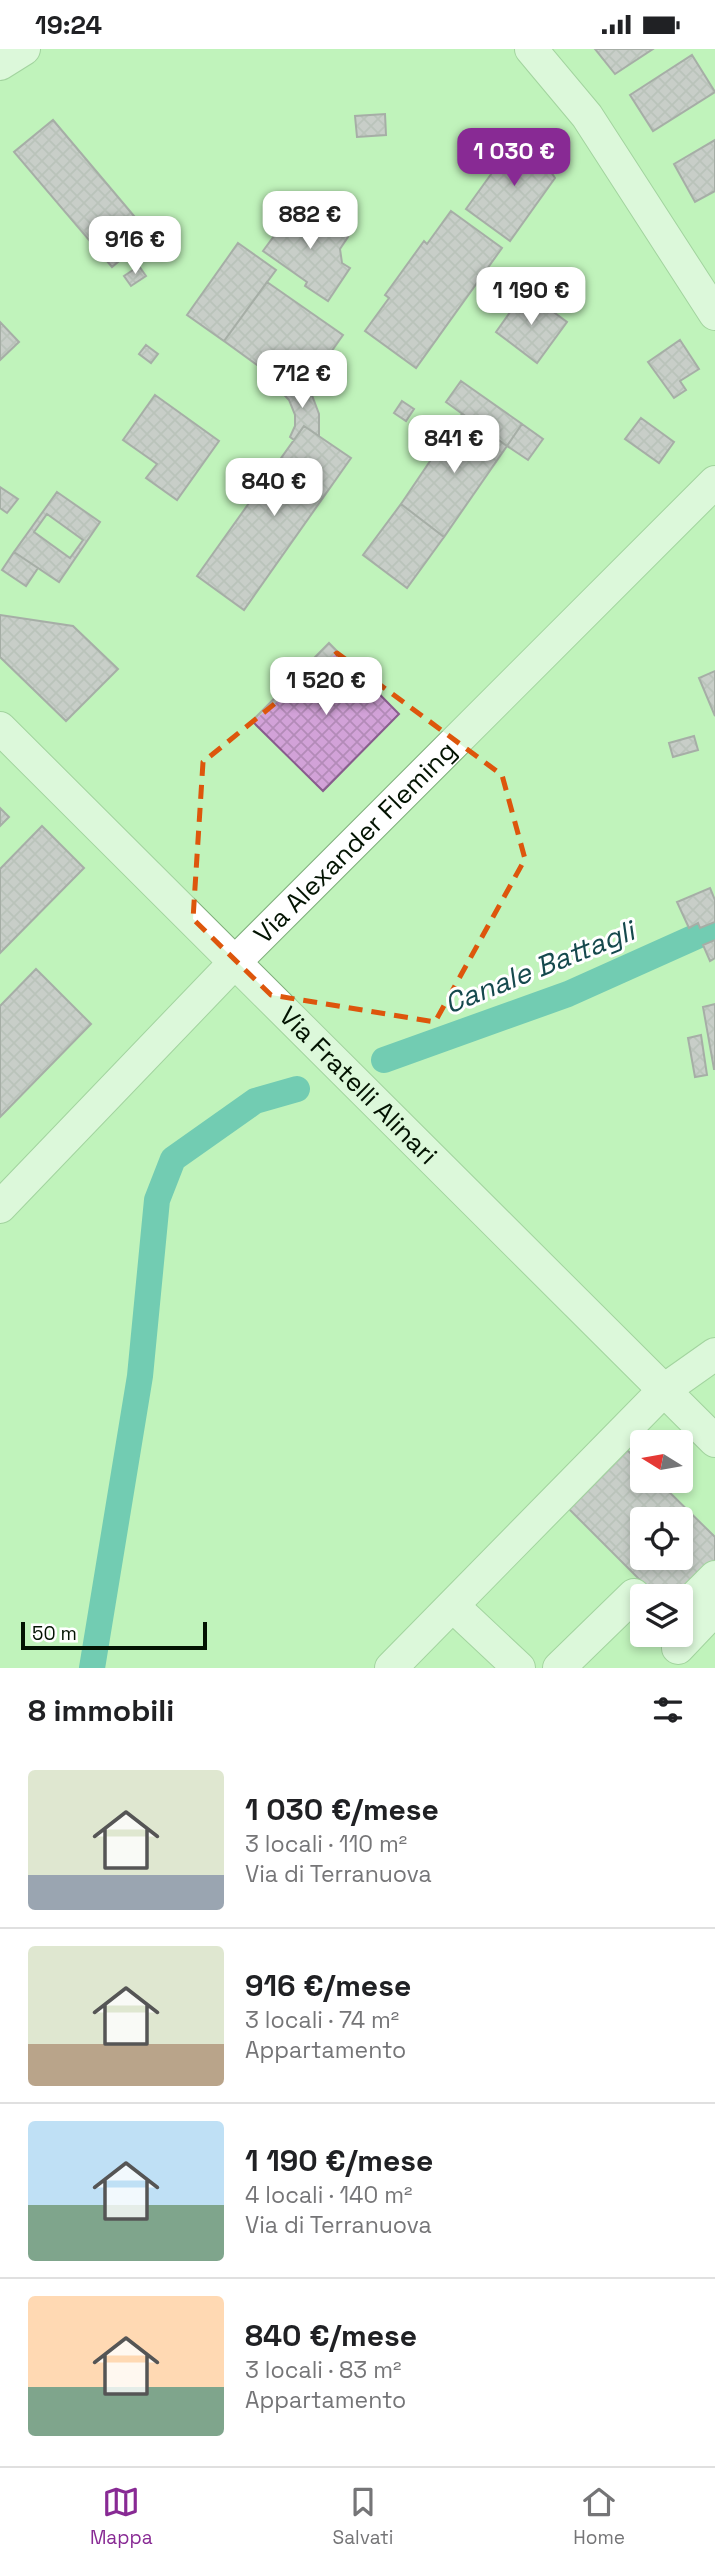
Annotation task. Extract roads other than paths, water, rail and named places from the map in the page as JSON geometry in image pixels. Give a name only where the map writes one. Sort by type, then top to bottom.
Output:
[{"type":"street","points":[[0,64],[24,49]]},
{"type":"street","points":[[530,49],[587,116],[715,314]]},
{"type":"street","points":[[563,49],[564,67],[587,116]]},
{"type":"street","name":"Via Alexander Fleming","points":[[0,1207],[236,961],[715,482]]},
{"type":"street","name":"Via Fratelli Alinari","points":[[0,729],[236,961],[715,1441]]},
{"type":"street","points":[[391,1668],[664,1391],[715,1354]]},
{"type":"street","points":[[693,1599],[715,1577]]},
{"type":"street","points":[[559,1668],[630,1599]]},
{"type":"street","points":[[453,1606],[519,1668]]},
{"type":"street","points":[[678,1648],[715,1609]]},
{"type":"waterway","name":"Canale Battagli","points":[[384,1060],[568,994],[715,928]]},
{"type":"waterway","points":[[92,1668],[140,1376],[157,1200],[173,1159],[255,1101],[297,1089]]}]
